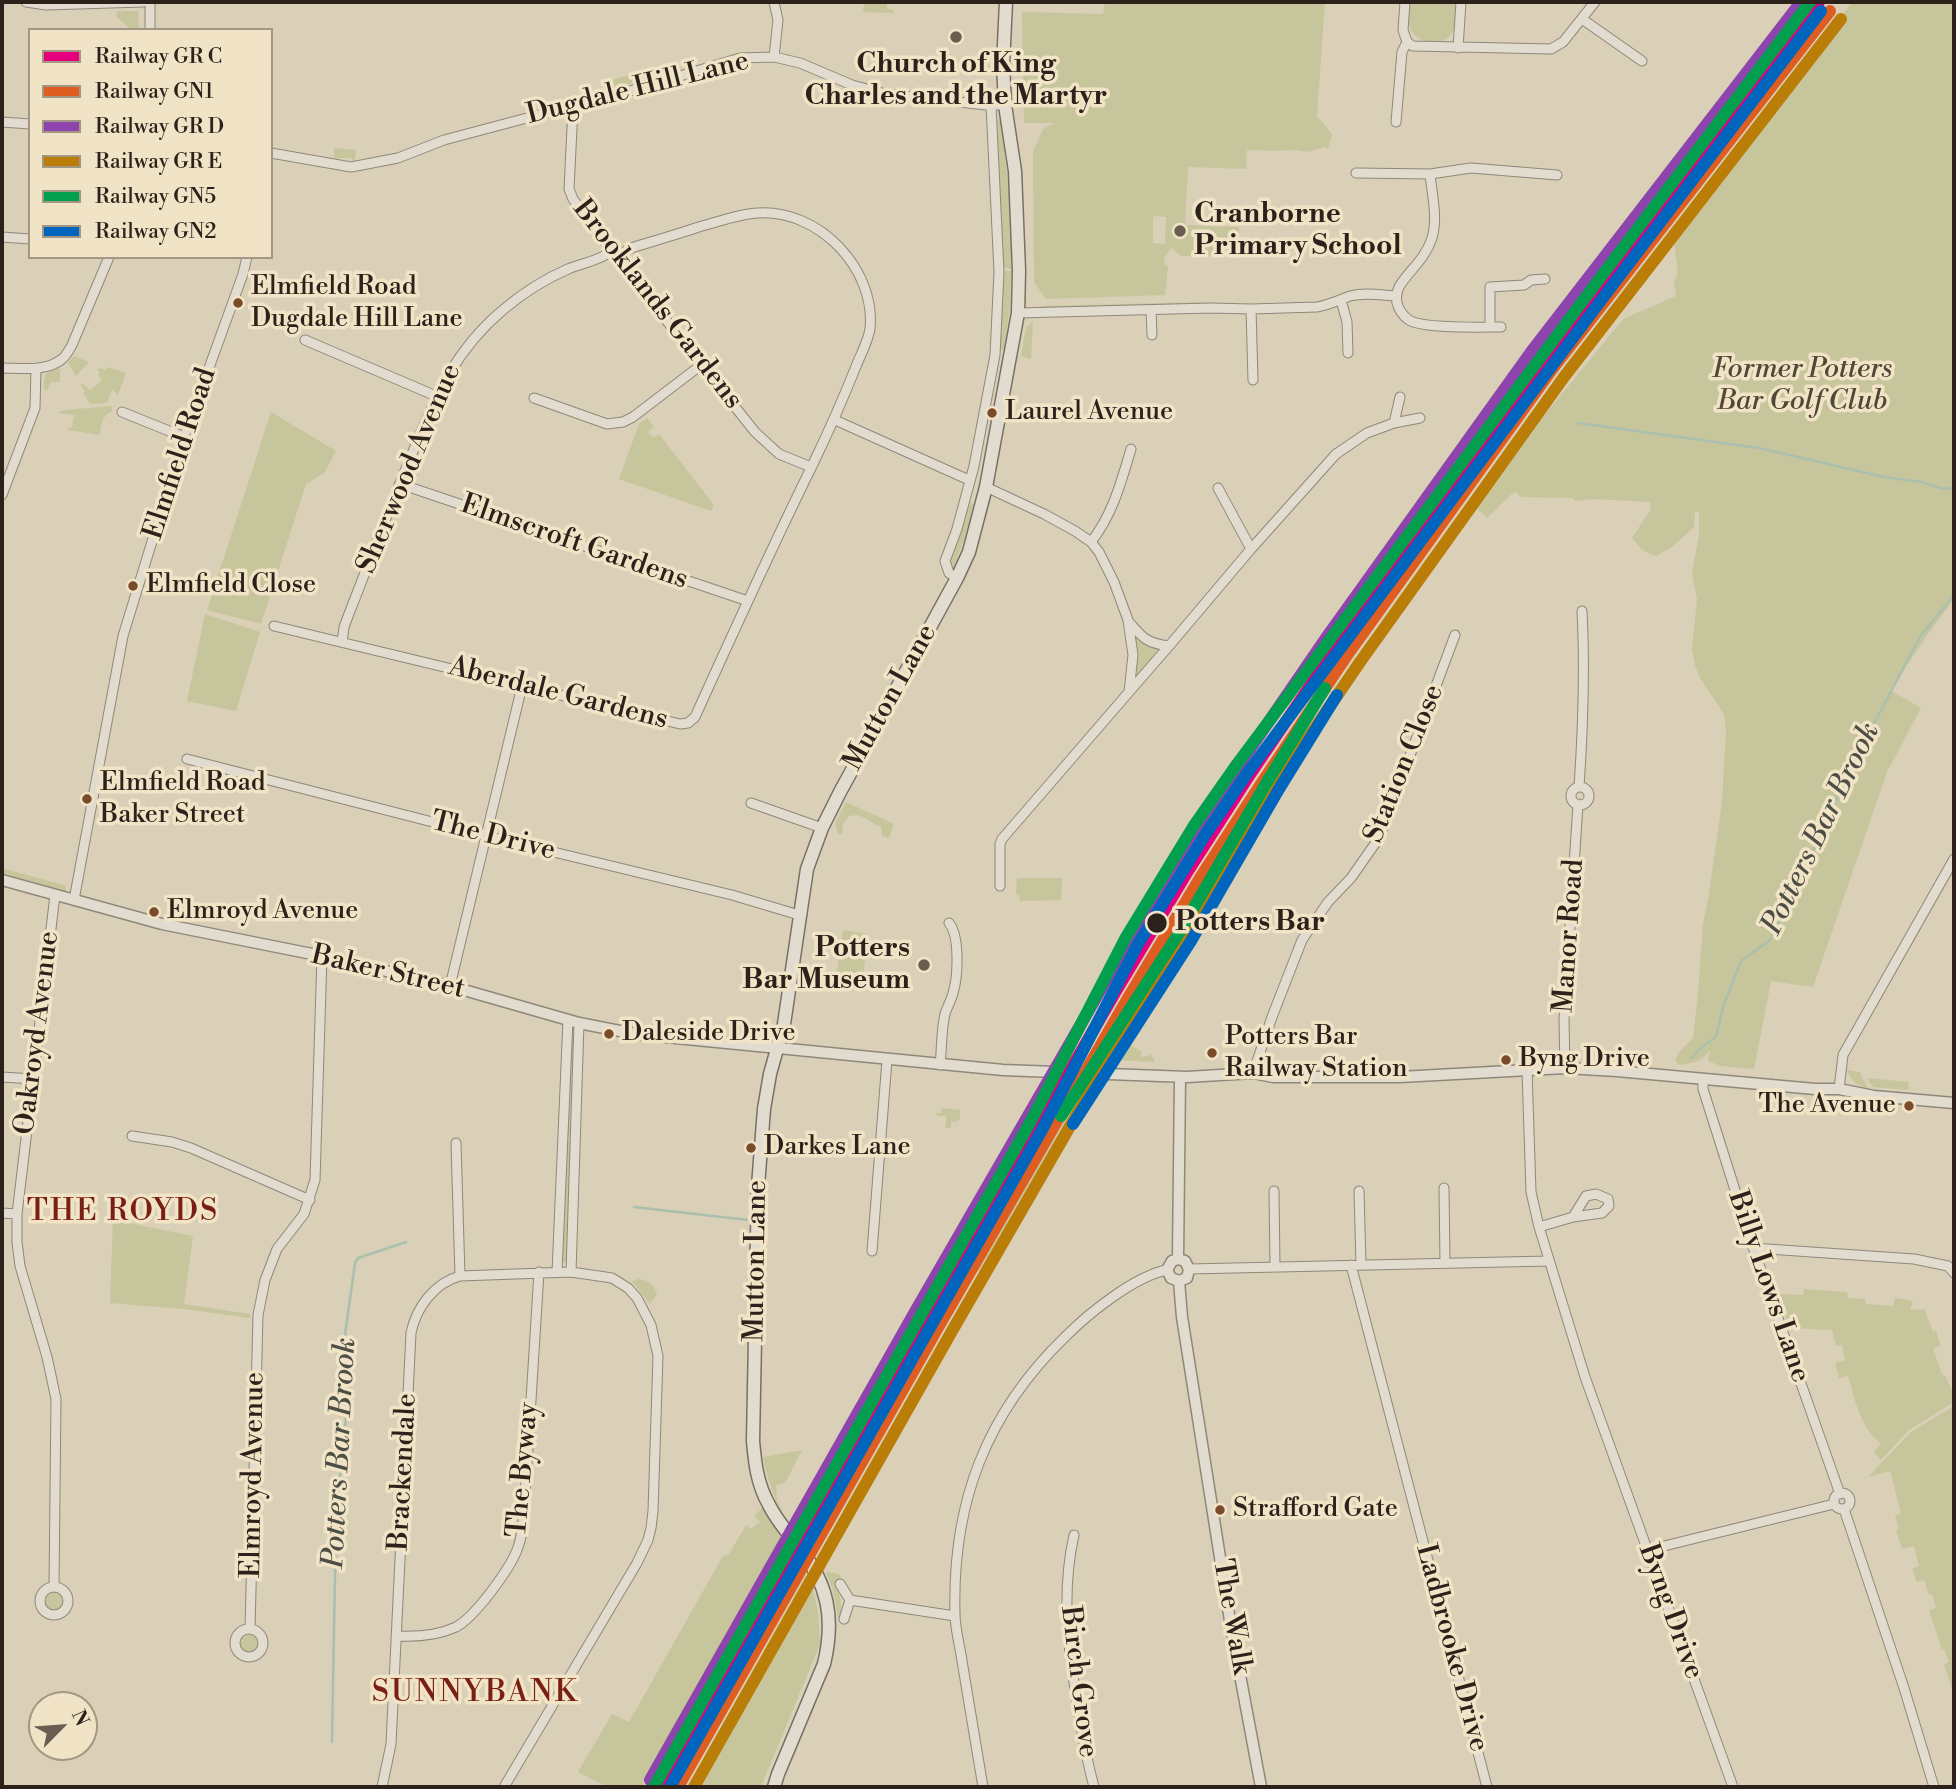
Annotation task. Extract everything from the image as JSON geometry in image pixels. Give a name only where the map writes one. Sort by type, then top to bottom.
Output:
[{"type":"main road","name":"Mutton Lane","points":[[774,1787],[824,1664],[829,1646],[830,1613],[814,1567],[769,1506],[762,1493],[756,1469],[753,1441],[758,1186],[764,1109],[785,1018],[807,869],[822,828],[957,578],[969,552],[986,488],[1017,313],[1019,259],[1015,171],[1005,105],[1003,65],[1006,2]]},
{"type":"street","points":[[26,2],[46,5],[143,2]]},
{"type":"street","points":[[150,2],[150,28]]},
{"type":"street","points":[[774,2],[778,20],[774,57]]},
{"type":"street","points":[[1405,2],[1403,30],[1407,42],[1413,46],[1551,49],[1563,42],[1595,2]]},
{"type":"street","points":[[1458,48],[1461,2]]},
{"type":"street","points":[[1582,19],[1642,61]]},
{"type":"street","points":[[1396,121],[1402,52],[1407,42]]},
{"type":"street","name":"Dugdale Hill Lane","points":[[273,153],[351,167],[398,158],[444,140],[573,108],[740,58],[774,57],[800,63],[852,85],[886,94],[1005,105]]},
{"type":"street","points":[[957,578],[949,573],[945,561],[957,528],[969,480],[995,355],[999,271],[991,105]]},
{"type":"street","name":"Brooklands Gardens","points":[[573,108],[569,189],[573,199],[755,432],[779,454],[811,467]]},
{"type":"street","points":[[2,122],[28,124]]},
{"type":"street","points":[[1356,173],[1430,174],[1471,169],[1557,174]]},
{"type":"street","points":[[1430,174],[1435,218],[1431,241],[1422,258],[1398,288],[1395,296],[1400,311],[1408,320],[1423,324],[1501,327]]},
{"type":"street","name":"Sherwood Avenue","points":[[342,642],[347,619],[400,484],[436,396],[460,353],[482,328],[506,307],[538,285],[569,269],[736,216],[777,214],[805,223],[831,238],[852,262],[863,283],[868,303],[870,330],[835,420]]},
{"type":"street","points":[[2,237],[28,239]]},
{"type":"street","points":[[2,368],[36,368],[65,357],[108,259]]},
{"type":"street","name":"Elmfield Road","points":[[74,900],[123,636],[184,437],[247,259]]},
{"type":"street","points":[[1490,327],[1490,287],[1524,285],[1531,280],[1545,279]]},
{"type":"street","points":[[1017,313],[1317,307],[1364,294],[1395,296]]},
{"type":"street","points":[[1341,300],[1347,322],[1348,353]]},
{"type":"street","points":[[1251,309],[1253,380]]},
{"type":"street","points":[[1151,310],[1152,335]]},
{"type":"street","points":[[304,340],[436,396]]},
{"type":"street","points":[[995,355],[1011,357]]},
{"type":"street","points":[[534,398],[607,424],[623,422],[701,365]]},
{"type":"street","points":[[2,495],[35,408],[36,368]]},
{"type":"street","points":[[1394,423],[1400,397]]},
{"type":"street","points":[[122,412],[184,437]]},
{"type":"street","points":[[1000,886],[1002,839],[1336,454],[1367,433],[1394,423],[1420,418]]},
{"type":"street","points":[[835,420],[969,480]]},
{"type":"street","name":"Aberdale Gardens","points":[[274,626],[680,724],[688,723],[695,717],[835,420]]},
{"type":"street","points":[[1091,542],[1114,503],[1131,449]]},
{"type":"street","name":"Elmscroft Gardens","points":[[400,484],[748,601]]},
{"type":"street","points":[[986,488],[1075,531],[1091,542],[1099,552],[1128,620],[1132,655],[1129,692]]},
{"type":"street","points":[[1218,488],[1251,549]]},
{"type":"street","name":"Manor Road","points":[[1565,1068],[1564,1020],[1578,804],[1584,803],[1588,796],[1585,788],[1579,787],[1584,641],[1582,611]]},
{"type":"street","points":[[1128,620],[1145,640],[1169,646]]},
{"type":"street","name":"Station Close","points":[[1254,1073],[1302,940],[1328,902],[1351,878],[1379,838],[1455,635]]},
{"type":"street","points":[[450,986],[522,686]]},
{"type":"street","name":"The Drive","points":[[187,759],[732,895],[799,915]]},
{"type":"street","points":[[751,803],[822,828]]},
{"type":"street","points":[[1839,1088],[1843,1055],[1954,859]]},
{"type":"street","name":"Baker Street","points":[[2,880],[162,924],[322,956],[450,986],[574,1021],[635,1034],[777,1049]]},
{"type":"street","name":"Oakroyd Avenue","points":[[54,1587],[56,1399],[48,1359],[20,1266],[17,1214],[55,895]]},
{"type":"street","points":[[940,1065],[945,1016],[956,978],[954,929],[949,923]]},
{"type":"street","name":"Elmroyd Avenue","points":[[250,1629],[258,1315],[265,1280],[278,1249],[304,1214],[315,1180],[322,956]]},
{"type":"street","points":[[557,1272],[574,1021]]},
{"type":"street","points":[[571,1272],[574,1021]]},
{"type":"street","points":[[777,1049],[1003,1070],[1180,1077],[1254,1073],[1273,1077],[1400,1077],[1565,1068],[1617,1070],[1815,1090],[1839,1088],[1874,1096],[1954,1102]]},
{"type":"street","points":[[872,1251],[887,1060]]},
{"type":"street","name":"Byng Drive","points":[[1527,1070],[1531,1192],[1539,1227],[1585,1377],[1733,1787]]},
{"type":"street","points":[[2,1077],[33,1079]]},
{"type":"street","points":[[1178,1259],[1180,1077]]},
{"type":"street","name":"Billy Lows Lane","points":[[1703,1079],[1703,1089],[1753,1248],[1840,1494],[1849,1499],[1848,1506],[1844,1509],[1934,1787]]},
{"type":"street","points":[[132,1136],[191,1148],[310,1200]]},
{"type":"street","points":[[456,1143],[460,1276]]},
{"type":"street","points":[[1444,1188],[1445,1263]]},
{"type":"street","points":[[1274,1191],[1275,1267]]},
{"type":"street","name":"Ladbrooke Drive","points":[[1359,1191],[1356,1265],[1487,1787]]},
{"type":"street","points":[[2,1213],[17,1214]]},
{"type":"street","points":[[1539,1227],[1573,1217]]},
{"type":"street","points":[[1753,1248],[1914,1259],[1948,1266],[1954,1273]]},
{"type":"street","points":[[983,1787],[955,1616],[960,1533],[965,1502],[979,1462],[1004,1414],[1036,1366],[1079,1323],[1144,1278],[1167,1270],[1172,1261],[1178,1259],[1185,1261],[1189,1269],[1187,1278],[1179,1281],[1171,1278],[1167,1270]]},
{"type":"street","points":[[1189,1269],[1549,1261]]},
{"type":"street","name":"The Byway","points":[[396,1636],[424,1635],[446,1630],[468,1619],[506,1570],[517,1550],[524,1512],[540,1272]]},
{"type":"street","name":"Brackendale","points":[[382,1787],[391,1744],[411,1333],[414,1319],[427,1298],[445,1283],[460,1276],[571,1272],[612,1279],[628,1287],[645,1310],[658,1356],[651,1528],[638,1563],[504,1787]]},
{"type":"street","name":"The Walk","points":[[1179,1281],[1182,1317],[1227,1601],[1261,1787]]},
{"type":"street","points":[[1834,1504],[1834,1499],[1840,1494]]},
{"type":"street","points":[[1648,1549],[1834,1504]]},
{"type":"street","points":[[1834,1504],[1839,1509],[1844,1509]]},
{"type":"street","name":"Birch Grove","points":[[1074,1535],[1068,1562],[1067,1636],[1085,1752],[1094,1787]]},
{"type":"street","points":[[840,1584],[850,1600],[955,1616]]},
{"type":"street","points":[[844,1619],[850,1600]]},
{"type":"green space","points":[[864,2],[887,2],[887,9],[894,10],[894,13],[863,12]]},
{"type":"green space","points":[[1105,2],[1325,2],[1317,116],[1332,134],[1328,149],[1325,147],[1308,152],[1247,150],[1246,169],[1188,167],[1185,225],[1239,227],[1239,241],[1228,255],[1181,256],[1171,248],[1164,258],[1168,267],[1165,295],[1046,299],[1034,282],[1033,152],[1043,129],[1055,123],[1024,123],[1022,12],[1103,14]],"holes":[[[1153,216],[1166,217],[1165,244],[1153,243]]]},
{"type":"green space","points":[[1410,2],[1458,2],[1457,20],[1450,36],[1437,42],[1417,37],[1408,23]]},
{"type":"green space","name":"Former Potters Bar Golf Club","points":[[1852,2],[1954,2],[1954,599],[1890,690],[1921,708],[1887,772],[1813,987],[1771,981],[1754,1069],[1721,1066],[1708,1061],[1710,1050],[1697,1061],[1680,1065],[1675,1060],[1693,1038],[1703,925],[1722,803],[1726,731],[1724,714],[1700,678],[1692,648],[1697,599],[1692,574],[1699,535],[1699,512],[1695,512],[1694,527],[1672,547],[1656,556],[1642,550],[1632,538],[1651,509],[1650,502],[1521,497],[1515,491],[1487,518],[1475,506],[1498,472],[1623,319],[1676,296],[1674,281],[1678,273],[1674,243],[1789,87],[1816,40],[1821,44]]},
{"type":"green space","points":[[118,11],[138,11],[139,28],[129,28],[116,16]]},
{"type":"green space","points":[[631,74],[633,83],[612,89],[610,81]]},
{"type":"green space","points":[[999,119],[1012,218],[1011,269],[1002,267]]},
{"type":"green space","points":[[334,148],[356,150],[355,160],[334,160]]},
{"type":"green space","points":[[1002,271],[1011,271],[1010,306],[1003,350],[999,347]]},
{"type":"green space","points":[[1207,304],[1041,308],[1042,306]]},
{"type":"green space","points":[[1033,321],[1031,359],[1021,356],[1026,328]]},
{"type":"green space","points":[[74,356],[89,362],[76,376],[68,363]]},
{"type":"green space","points":[[107,367],[126,373],[118,395],[112,389],[107,403],[90,404],[81,385],[90,390],[102,380],[97,370],[105,370]]},
{"type":"green space","points":[[60,368],[60,382],[51,382],[47,390],[44,390],[47,373]]},
{"type":"green space","points":[[112,406],[112,411],[103,421],[100,435],[68,430],[72,428],[74,415],[58,413],[65,410]]},
{"type":"green space","points":[[271,412],[336,451],[325,472],[306,484],[261,624],[207,610]]},
{"type":"green space","points":[[647,418],[654,427],[648,432],[653,438],[659,434],[714,505],[711,511],[619,479],[639,424]]},
{"type":"green space","points":[[969,502],[974,504],[970,520],[951,568],[949,563]]},
{"type":"green space","points":[[205,614],[260,632],[236,711],[187,701]]},
{"type":"green space","points":[[1134,636],[1146,645],[1159,649],[1137,677]]},
{"type":"green space","points":[[846,802],[894,824],[889,838],[882,836],[881,827],[857,815],[848,817],[843,824],[842,834],[838,834],[835,824]]},
{"type":"green space","points":[[2,868],[66,886],[66,891],[2,873]]},
{"type":"green space","points":[[1017,878],[1062,878],[1061,900],[1020,901],[1019,895],[1016,895]]},
{"type":"green space","points":[[843,930],[868,934],[863,976],[836,977]]},
{"type":"green space","points":[[571,1035],[576,1035],[571,1137],[567,1139]]},
{"type":"green space","points":[[1128,1043],[1142,1052],[1142,1057],[1152,1055],[1155,1062],[1116,1060]]},
{"type":"green space","points":[[1847,1070],[1860,1072],[1868,1089],[1855,1082]]},
{"type":"green space","points":[[1867,1078],[1909,1082],[1908,1090],[1873,1087]]},
{"type":"green space","points":[[1084,1087],[1094,1093],[975,1274]]},
{"type":"green space","points":[[942,1108],[960,1110],[960,1120],[951,1122],[951,1128],[946,1128],[946,1116],[938,1116],[935,1113],[941,1113]]},
{"type":"green space","points":[[572,1139],[567,1261],[564,1263],[567,1141]]},
{"type":"green space","points":[[113,1220],[193,1236],[184,1304],[250,1314],[250,1318],[110,1303]]},
{"type":"green space","points":[[639,1279],[651,1284],[656,1291],[657,1294],[650,1304],[632,1281]]},
{"type":"green space","points":[[1804,1289],[1847,1292],[1848,1298],[1865,1299],[1866,1304],[1893,1306],[1895,1298],[1913,1301],[1910,1309],[1924,1308],[1941,1346],[1933,1348],[1942,1375],[1945,1375],[1954,1395],[1954,1402],[1909,1430],[1881,1460],[1874,1452],[1881,1444],[1864,1422],[1848,1376],[1839,1378],[1835,1363],[1845,1360],[1842,1345],[1836,1346],[1832,1330],[1789,1328],[1778,1294],[1803,1295]]},
{"type":"green space","points":[[1954,1406],[1952,1689],[1944,1664],[1949,1662],[1944,1649],[1942,1650],[1929,1610],[1936,1608],[1932,1594],[1929,1595],[1924,1580],[1917,1582],[1912,1569],[1919,1566],[1914,1546],[1902,1549],[1896,1530],[1899,1528],[1895,1516],[1901,1513],[1890,1471],[1868,1477],[1911,1432]]},
{"type":"green space","points":[[802,1450],[785,1483],[776,1485],[777,1500],[784,1515],[773,1494],[763,1457]]},
{"type":"green space","points":[[762,1508],[786,1544],[641,1787],[607,1787],[578,1772],[612,1714],[629,1722],[723,1556],[729,1554],[746,1525],[751,1529],[760,1522],[754,1516]]},
{"type":"green space","points":[[827,1572],[839,1574],[842,1579],[835,1583],[840,1600],[840,1618],[838,1618]]},
{"type":"green space","points":[[806,1575],[810,1577],[818,1611],[820,1644],[761,1787],[688,1787]]},
{"type":"green space","points":[[53,1591],[60,1594],[63,1601],[60,1608],[53,1611],[46,1608],[43,1601],[46,1594]]},
{"type":"green space","points":[[249,1634],[256,1637],[259,1644],[256,1651],[249,1654],[242,1651],[239,1644],[242,1637]]},
{"type":"waterway","points":[[1578,423],[1759,448],[1884,477],[1921,482],[1944,489],[1954,488]]},
{"type":"waterway","name":"Potters Bar Brook","points":[[1692,1058],[1716,1037],[1723,1007],[1741,961],[1770,940],[1854,761],[1920,637],[1954,595]]},
{"type":"waterway","name":"Potters Bar Brook","points":[[634,1207],[748,1220]]},
{"type":"waterway","name":"Potters Bar Brook","points":[[332,1742],[336,1517],[350,1376],[343,1349],[355,1263],[358,1258],[406,1242]]},
{"type":"transit line","points":[[650,1780],[1104,984],[1235,771],[1326,638],[1531,352],[1801,2]]},
{"type":"transit line","points":[[662,1787],[1116,991],[1247,779],[1337,646],[1542,360],[1819,2]]},
{"type":"transit line","points":[[694,1787],[1140,1005],[1270,794],[1360,662],[1564,377],[1841,19]]},
{"type":"rail line","name":"GN5","points":[[654,1787],[1031,1121],[1126,937],[1193,827],[1237,764],[1594,286],[1810,2]]},
{"type":"rail line","name":"GN2","points":[[670,1787],[1043,1128],[1138,944],[1205,835],[1248,772],[1821,11]]},
{"type":"rail line","name":"GN1","points":[[678,1787],[1128,998],[1200,878],[1259,787],[1348,654],[1553,368],[1830,11]]},
{"type":"rail line","name":"GN5","points":[[1061,1116],[1179,933],[1325,688]]},
{"type":"rail line","name":"GN2","points":[[1073,1124],[1191,941],[1337,695]]},
{"type":"place","name":"Church of King Charles and the Martyr","points":[[956,37]]},
{"type":"place","name":"Cranborne Primary School","points":[[1180,231]]},
{"type":"place","name":"Elmfield Road Dugdale Hill Lane","points":[[238,303]]},
{"type":"place","name":"Laurel Avenue","points":[[992,413]]},
{"type":"place","name":"Elmfield Close","points":[[133,586]]},
{"type":"place","name":"Elmfield Road Baker Street","points":[[87,799]]},
{"type":"place","name":"Elmroyd Avenue","points":[[154,912]]},
{"type":"place","name":"Potters Bar","points":[[1157,923]]},
{"type":"place","name":"Potters Bar Museum","points":[[924,965]]},
{"type":"place","name":"Daleside Drive","points":[[609,1034]]},
{"type":"place","name":"Potters Bar Railway Station","points":[[1212,1053]]},
{"type":"place","name":"Byng Drive","points":[[1506,1060]]},
{"type":"place","name":"The Avenue","points":[[1909,1106]]},
{"type":"place","name":"Darkes Lane","points":[[751,1148]]},
{"type":"place","name":"Strafford Gate","points":[[1220,1510]]},
{"type":"district","name":"THE ROYDS","points":[[123,1213]]},
{"type":"district","name":"SUNNYBANK","points":[[475,1694]]}]
